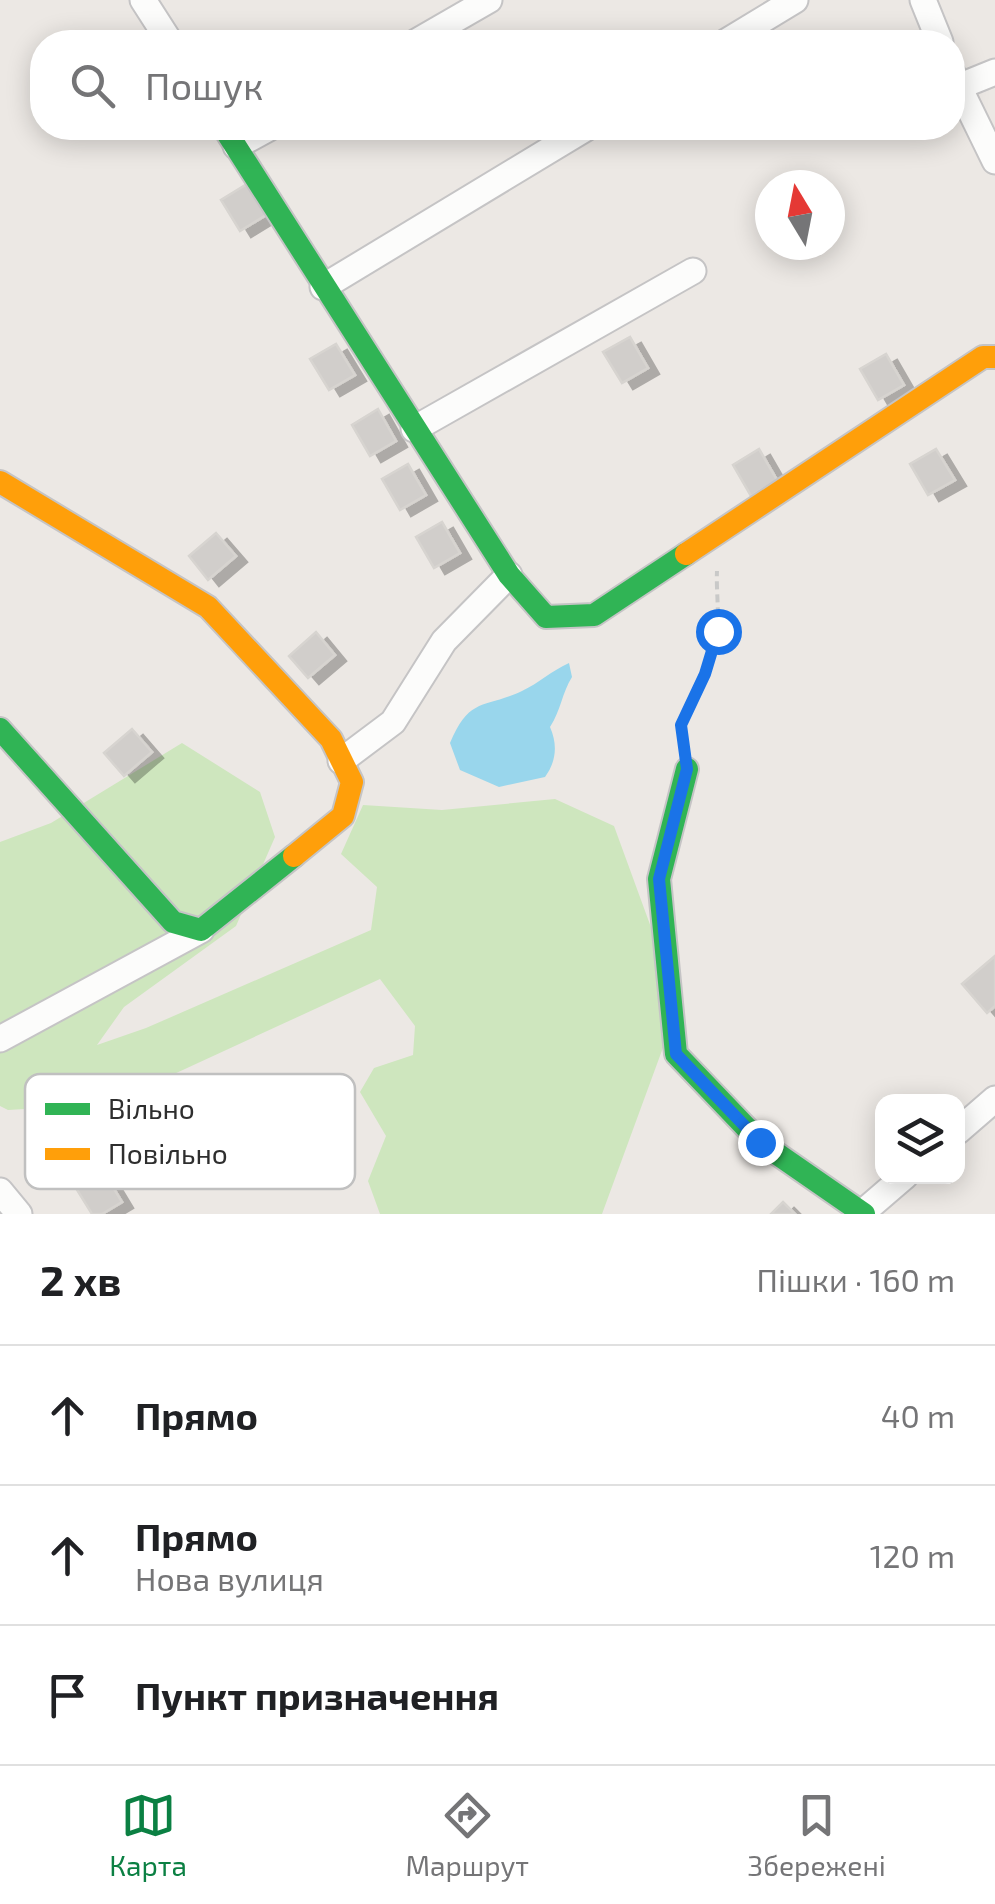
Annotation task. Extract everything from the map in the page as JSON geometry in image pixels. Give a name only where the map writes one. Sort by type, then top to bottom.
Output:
[{"type":"street","points":[[143,0],[162,30]]},
{"type":"street","points":[[437,30],[490,0]]},
{"type":"street","points":[[923,0],[935,30]]},
{"type":"street","points":[[743,30],[781,4]]},
{"type":"street","points":[[965,78],[995,72]]},
{"type":"street","points":[[965,100],[995,160]]},
{"type":"street","points":[[232,140],[509,574],[546,617],[594,615],[984,357],[995,357]]},
{"type":"street","points":[[323,288],[566,140]]},
{"type":"street","points":[[414,429],[693,271]]},
{"type":"street","points":[[0,482],[208,607],[331,739],[352,782],[343,816],[202,930],[0,1039]]},
{"type":"street","points":[[342,761],[393,722],[444,641],[509,574]]},
{"type":"street","points":[[0,729],[174,922],[202,930]]},
{"type":"street","points":[[687,769],[659,879],[676,1054],[760,1142],[863,1214],[896,1184]]},
{"type":"street","points":[[965,1125],[995,1099]]},
{"type":"street","points":[[0,1191],[19,1214]]},
{"type":"path","points":[[687,769],[681,725],[705,674],[718,631],[717,568]]},
{"type":"green space","points":[[182,743],[260,792],[275,837],[236,926],[124,1007],[97,1045],[146,1028],[371,930],[377,887],[341,854],[363,805],[442,810],[555,799],[614,826],[679,1004],[602,1214],[380,1214],[368,1181],[386,1136],[360,1092],[374,1068],[413,1055],[415,1026],[380,979],[174,1074],[25,1074],[25,1109],[8,1110],[0,1106],[0,842],[51,823]]},
{"type":"water","points":[[569,663],[572,677],[550,727],[555,753],[545,777],[499,787],[460,770],[450,743],[464,718],[479,706],[522,691]]},
{"type":"building","points":[[247,184],[266,215],[240,231],[221,200]]},
{"type":"building","points":[[630,337],[648,368],[622,383],[603,352]]},
{"type":"building","points":[[336,344],[355,375],[329,390],[310,359]]},
{"type":"building","points":[[886,354],[904,385],[878,400],[860,369]]},
{"type":"building","points":[[378,409],[396,441],[370,456],[352,425]]},
{"type":"building","points":[[759,449],[777,480],[751,496],[733,465]]},
{"type":"building","points":[[936,449],[955,480],[928,495],[910,464]]},
{"type":"building","points":[[408,464],[426,495],[400,510],[382,479]]},
{"type":"building","points":[[442,522],[460,553],[434,568],[416,537]]},
{"type":"building","points":[[216,533],[236,556],[208,580],[189,556]]},
{"type":"building","points":[[316,632],[335,655],[308,678],[289,656]]},
{"type":"building","points":[[132,729],[152,752],[124,776],[104,753]]},
{"type":"building","points":[[995,956],[995,1006],[987,1013],[962,984]]},
{"type":"building","points":[[76,1189],[114,1189],[122,1202],[102,1214],[92,1214]]},
{"type":"building","points":[[783,1202],[795,1214],[771,1214]]},
{"type":"traffic: fast","points":[[232,140],[509,575],[546,617],[594,615],[686,554]]},
{"type":"traffic: fast","points":[[0,729],[173,922],[201,930],[294,856]]},
{"type":"traffic: fast","points":[[687,769],[659,879],[676,1054],[760,1142],[864,1214]]},
{"type":"traffic: slow","points":[[686,554],[983,357],[995,357]]},
{"type":"traffic: slow","points":[[0,482],[208,607],[331,739],[352,782],[343,816],[294,856]]},
{"type":"route","points":[[718,631],[705,674],[681,725],[687,769],[659,879],[676,1054],[760,1142]]}]
